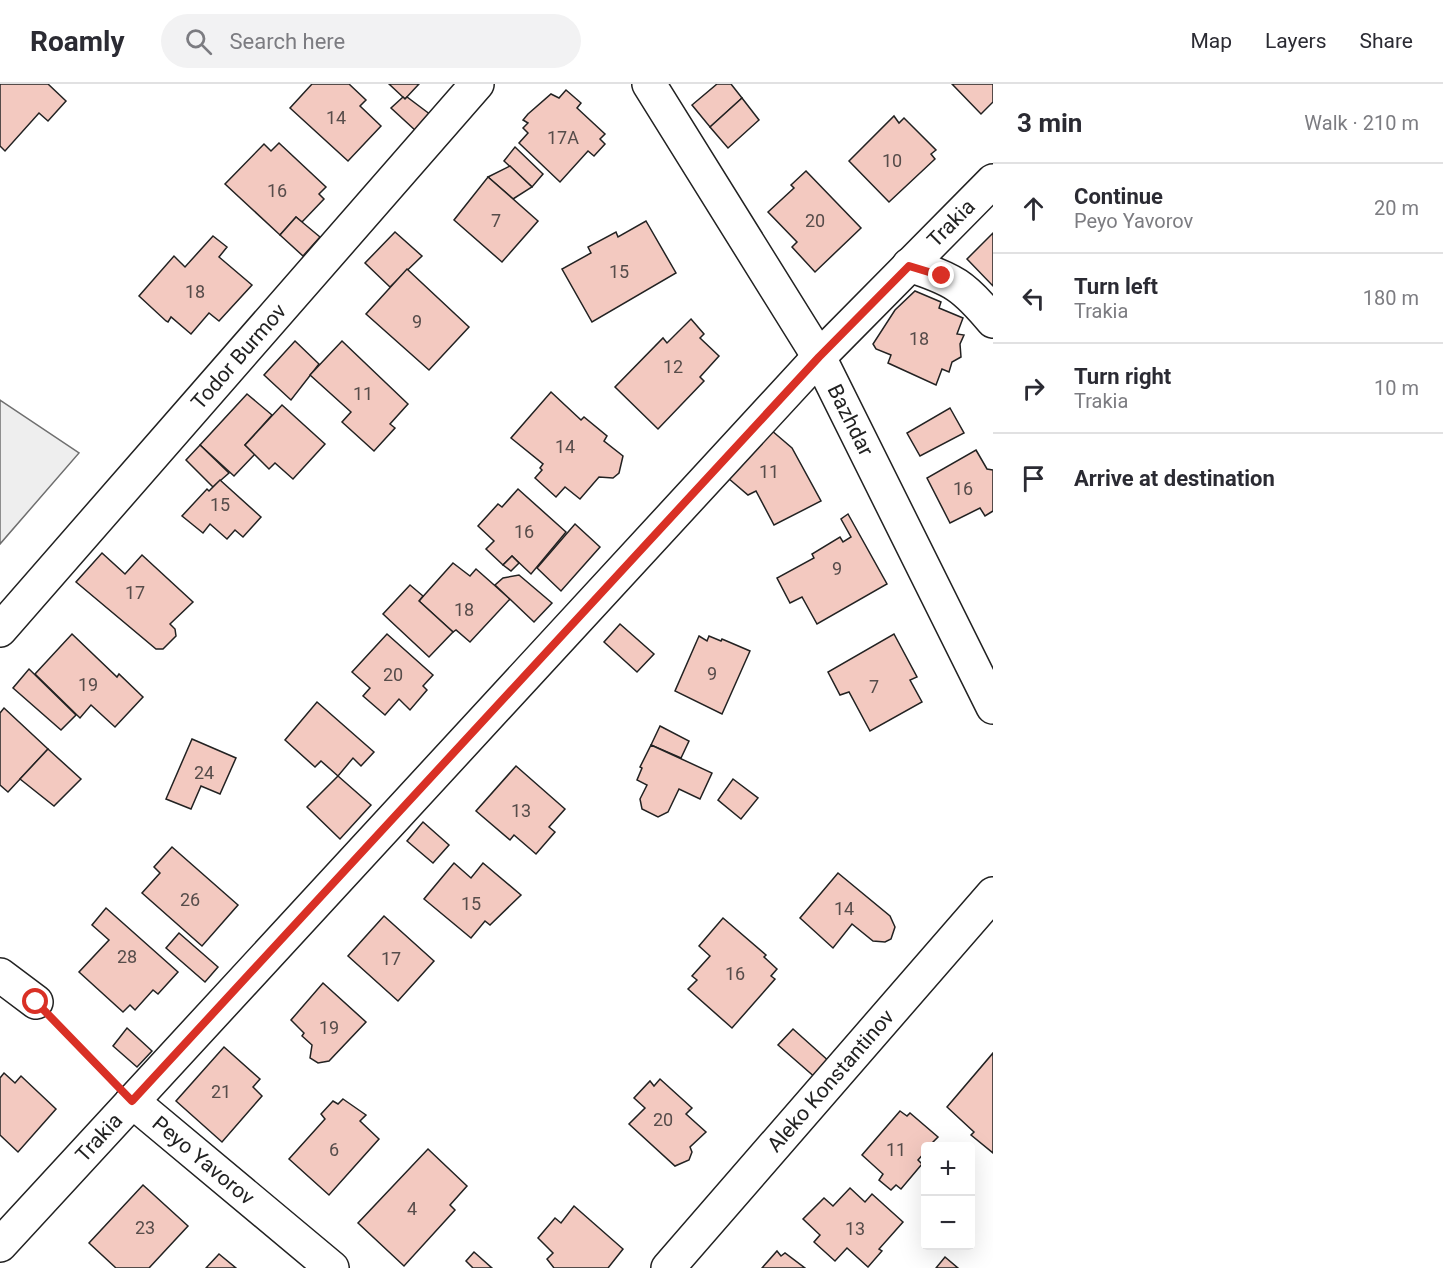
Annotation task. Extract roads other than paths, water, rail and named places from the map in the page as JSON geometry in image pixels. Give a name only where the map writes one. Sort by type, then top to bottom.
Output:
[{"type":"street","name":"Todor Burmov","points":[[0,630],[477,84]]},
{"type":"street","name":"Bazhdar","points":[[649,84],[819,357],[993,707]]},
{"type":"street","name":"Trakia","points":[[0,1245],[819,357],[993,181]]},
{"type":"street","name":"Trakia","points":[[909,266],[942,276],[970,293],[993,321]]},
{"type":"street","name":"Aleko Konstantinov","points":[[668,1268],[993,894]]},
{"type":"street","points":[[0,975],[36,1002]]},
{"type":"street","name":"Peyo Yavorov","points":[[132,1101],[332,1268]]}]
